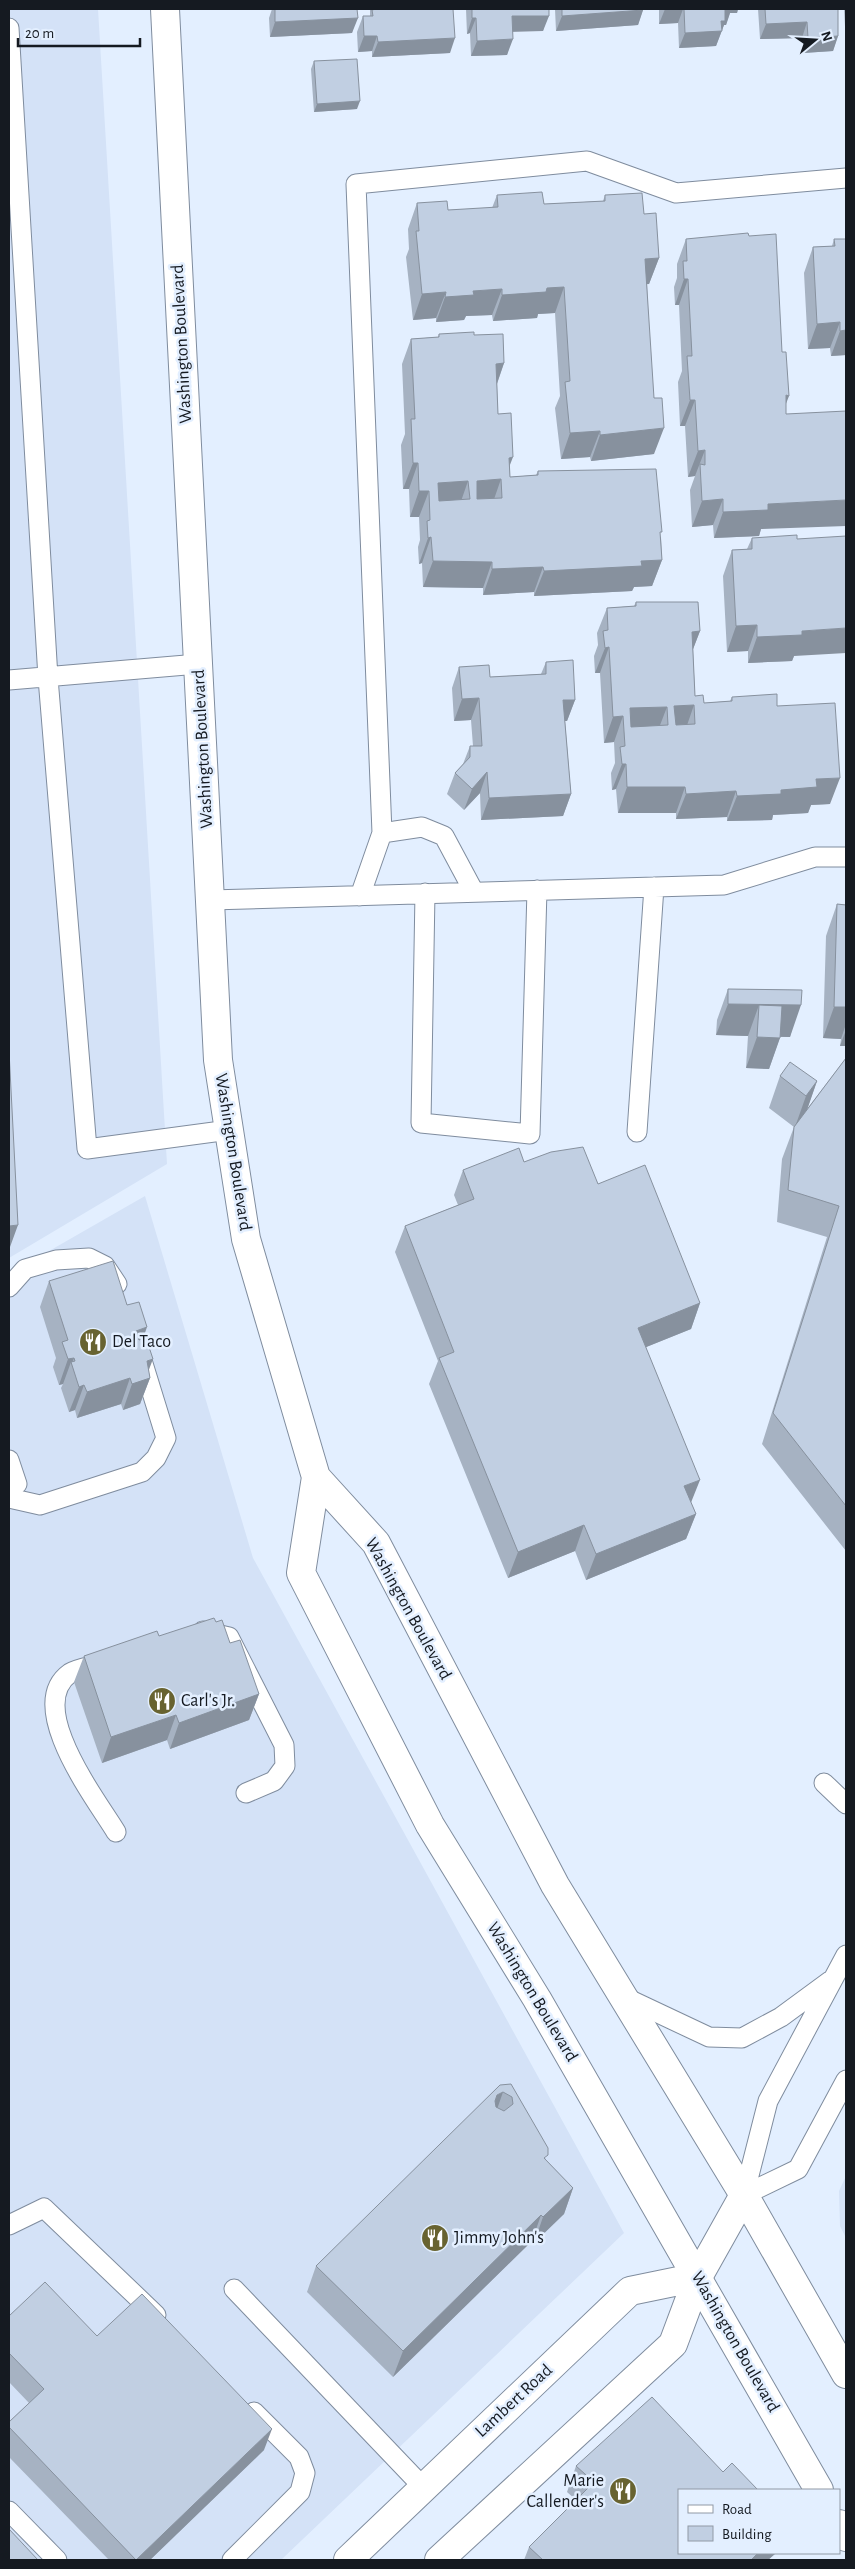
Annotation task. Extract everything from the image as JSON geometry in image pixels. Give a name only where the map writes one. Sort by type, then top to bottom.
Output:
[{"type":"main road","name":"Washington Boulevard","points":[[165,9],[218,1060],[246,1239],[316,1477],[300,1574],[430,1826],[537,1999],[819,2489]]},
{"type":"main road","name":"Washington Boulevard","points":[[316,1477],[376,1543],[555,1885],[744,2195],[846,2374]]},
{"type":"main road","points":[[440,2560],[673,2344],[698,2277],[744,2195]]},
{"type":"main road","name":"Lambert Road","points":[[348,2560],[630,2291],[698,2277]]},
{"type":"main road","points":[[840,2526],[846,2538]]},
{"type":"lane","points":[[9,28],[48,678],[87,1149],[229,1130]]},
{"type":"lane","points":[[360,896],[382,833],[356,184],[587,161],[676,193],[846,178]]},
{"type":"lane","points":[[9,680],[198,664]]},
{"type":"lane","points":[[382,833],[422,827],[444,836],[474,892]]},
{"type":"lane","points":[[210,900],[724,885],[815,857],[846,856]]},
{"type":"lane","points":[[638,1132],[654,887]]},
{"type":"lane","points":[[425,894],[421,1123],[530,1134],[537,890]]},
{"type":"lane","points":[[9,1287],[25,1269],[56,1260],[89,1258],[106,1266],[121,1290],[124,1299]]},
{"type":"lane","points":[[9,1498],[40,1505],[142,1472],[156,1458],[166,1438],[135,1336]]},
{"type":"lane","points":[[9,1460],[17,1484],[9,1490]]},
{"type":"lane","points":[[187,1636],[205,1631],[229,1637],[284,1745],[285,1766],[274,1781],[246,1794]]},
{"type":"lane","points":[[116,1832],[65,1749],[55,1716],[55,1693],[70,1673],[124,1656]]},
{"type":"lane","points":[[824,1783],[846,1804]]},
{"type":"lane","points":[[744,2195],[768,2101],[846,1955]]},
{"type":"lane","points":[[622,1996],[709,2037],[742,2038],[781,2017],[835,1977]]},
{"type":"lane","points":[[744,2195],[798,2169],[846,2080]]},
{"type":"lane","points":[[9,2225],[44,2208],[168,2327]]},
{"type":"lane","points":[[234,2289],[423,2487]]},
{"type":"lane","points":[[232,2560],[300,2492],[305,2472],[299,2456],[244,2402]]},
{"type":"lane","points":[[9,2510],[57,2560]]},
{"type":"shaded area","points":[[9,9],[98,9],[167,1164],[9,1258]]},
{"type":"shaded area","points":[[145,1196],[253,1558],[624,2233],[281,2560],[9,2560],[9,1274]]},
{"type":"shaded area","points":[[846,2176],[846,2238],[840,2226],[839,2191]]},
{"type":"building","points":[[275,9],[357,9],[358,18],[275,22]]},
{"type":"building","points":[[453,9],[455,38],[378,42],[377,36],[364,36],[363,16],[373,16],[372,10]]},
{"type":"building","points":[[472,9],[549,9],[549,16],[512,16],[513,39],[477,41],[476,18],[472,18]]},
{"type":"building","points":[[562,9],[643,9],[643,10],[562,16]]},
{"type":"building","points":[[684,9],[732,9],[725,10],[725,21],[721,21],[722,31],[685,33]]},
{"type":"building","points":[[765,9],[838,9],[838,36],[808,38],[807,22],[766,24]]},
{"type":"building","points":[[357,59],[360,101],[317,104],[314,61]]},
{"type":"building","points":[[542,192],[544,204],[605,201],[605,195],[642,193],[644,214],[656,213],[659,258],[645,259],[654,398],[662,398],[664,428],[600,435],[600,431],[570,433],[565,382],[570,381],[564,287],[547,288],[546,292],[502,295],[502,289],[473,291],[474,295],[445,297],[446,292],[422,294],[416,231],[419,231],[417,203],[447,201],[448,210],[498,207],[497,195]]},
{"type":"building","points":[[748,233],[749,236],[776,234],[782,352],[786,352],[789,396],[786,395],[786,414],[846,411],[846,500],[768,504],[768,510],[723,512],[723,499],[702,501],[700,464],[705,465],[705,450],[698,451],[695,400],[690,400],[687,356],[692,356],[688,279],[684,279],[683,261],[687,261],[686,239]]},
{"type":"building","points":[[834,239],[846,239],[846,330],[840,331],[840,322],[817,324],[813,247],[835,246]]},
{"type":"building","points":[[474,332],[474,335],[503,334],[504,363],[496,364],[498,414],[511,413],[513,457],[509,458],[510,477],[538,475],[538,471],[656,469],[662,532],[660,532],[662,560],[641,561],[642,566],[544,571],[543,567],[492,569],[492,562],[433,561],[431,537],[428,538],[427,521],[430,520],[429,491],[419,491],[418,463],[413,463],[411,419],[415,419],[411,339],[439,337],[439,334]],"holes":[[[501,479],[502,498],[477,499],[477,481]],[[468,481],[470,499],[439,501],[438,483]]]},
{"type":"building","points":[[797,535],[797,539],[846,536],[846,628],[802,631],[802,635],[757,637],[757,625],[736,626],[732,550],[752,549],[752,538]]},
{"type":"building","points":[[636,602],[698,602],[700,631],[692,632],[695,696],[703,695],[704,703],[732,701],[732,697],[777,694],[777,706],[835,703],[840,778],[816,779],[817,787],[781,790],[781,794],[737,796],[736,791],[686,794],[685,787],[627,787],[626,764],[622,764],[620,747],[625,746],[623,716],[613,717],[609,647],[605,648],[603,631],[608,630],[607,608],[636,606]],"holes":[[[694,705],[695,724],[676,725],[674,706]],[[667,707],[668,725],[631,727],[630,708]]]},
{"type":"building","points":[[573,660],[575,700],[563,700],[571,794],[489,798],[487,772],[472,789],[455,773],[470,757],[470,746],[482,746],[479,698],[462,699],[459,667],[489,665],[490,677],[546,674],[546,662]]},
{"type":"building","points":[[837,904],[846,905],[846,1007],[834,1007]]},
{"type":"building","points":[[728,989],[802,990],[801,1005],[728,1004]]},
{"type":"building","points":[[759,1005],[782,1006],[780,1038],[757,1037]]},
{"type":"building","points":[[9,1051],[18,1225],[9,1226]]},
{"type":"building","points":[[846,1058],[846,1506],[773,1413],[839,1206],[788,1190],[794,1127]]},
{"type":"building","points":[[790,1062],[817,1081],[806,1096],[780,1076]]},
{"type":"building","points":[[583,1147],[598,1184],[645,1165],[700,1303],[638,1328],[700,1480],[684,1486],[696,1514],[596,1554],[584,1525],[518,1552],[439,1358],[454,1352],[405,1226],[474,1199],[463,1170],[519,1148],[524,1162],[551,1152]]},
{"type":"building","name":"Del Taco","points":[[113,1261],[127,1305],[139,1302],[147,1327],[136,1331],[139,1340],[146,1338],[153,1359],[147,1361],[150,1378],[132,1384],[130,1378],[87,1392],[84,1385],[79,1387],[71,1362],[75,1361],[74,1358],[68,1359],[62,1342],[68,1340],[49,1281]]},
{"type":"building","name":"Carl's Jr.","points":[[214,1618],[216,1622],[222,1620],[230,1643],[240,1640],[259,1694],[179,1723],[176,1715],[111,1737],[84,1656],[157,1631],[159,1636]]},
{"type":"building","points":[[511,2084],[548,2148],[548,2155],[544,2158],[573,2188],[543,2217],[541,2215],[403,2351],[316,2266],[500,2085]],"holes":[[[503,2092],[512,2097],[513,2104],[504,2111],[496,2107],[497,2095]]]},
{"type":"building","points":[[45,2282],[97,2336],[142,2294],[272,2429],[136,2560],[9,2427],[9,2422],[44,2389],[9,2353],[9,2316]]},
{"type":"building","points":[[652,2397],[723,2472],[732,2463],[757,2489],[678,2489],[678,2554],[757,2554],[751,2560],[543,2560],[529,2547],[594,2482],[576,2466]]},
{"type":"building","points":[[9,2529],[38,2560],[9,2560]]},
{"type":"place","name":"Del Taco","points":[[93,1342]]},
{"type":"place","name":"Carl's Jr.","points":[[162,1701]]},
{"type":"place","name":"Jimmy John's","points":[[435,2238]]},
{"type":"place","name":"Marie Callender's","points":[[623,2491]]}]
